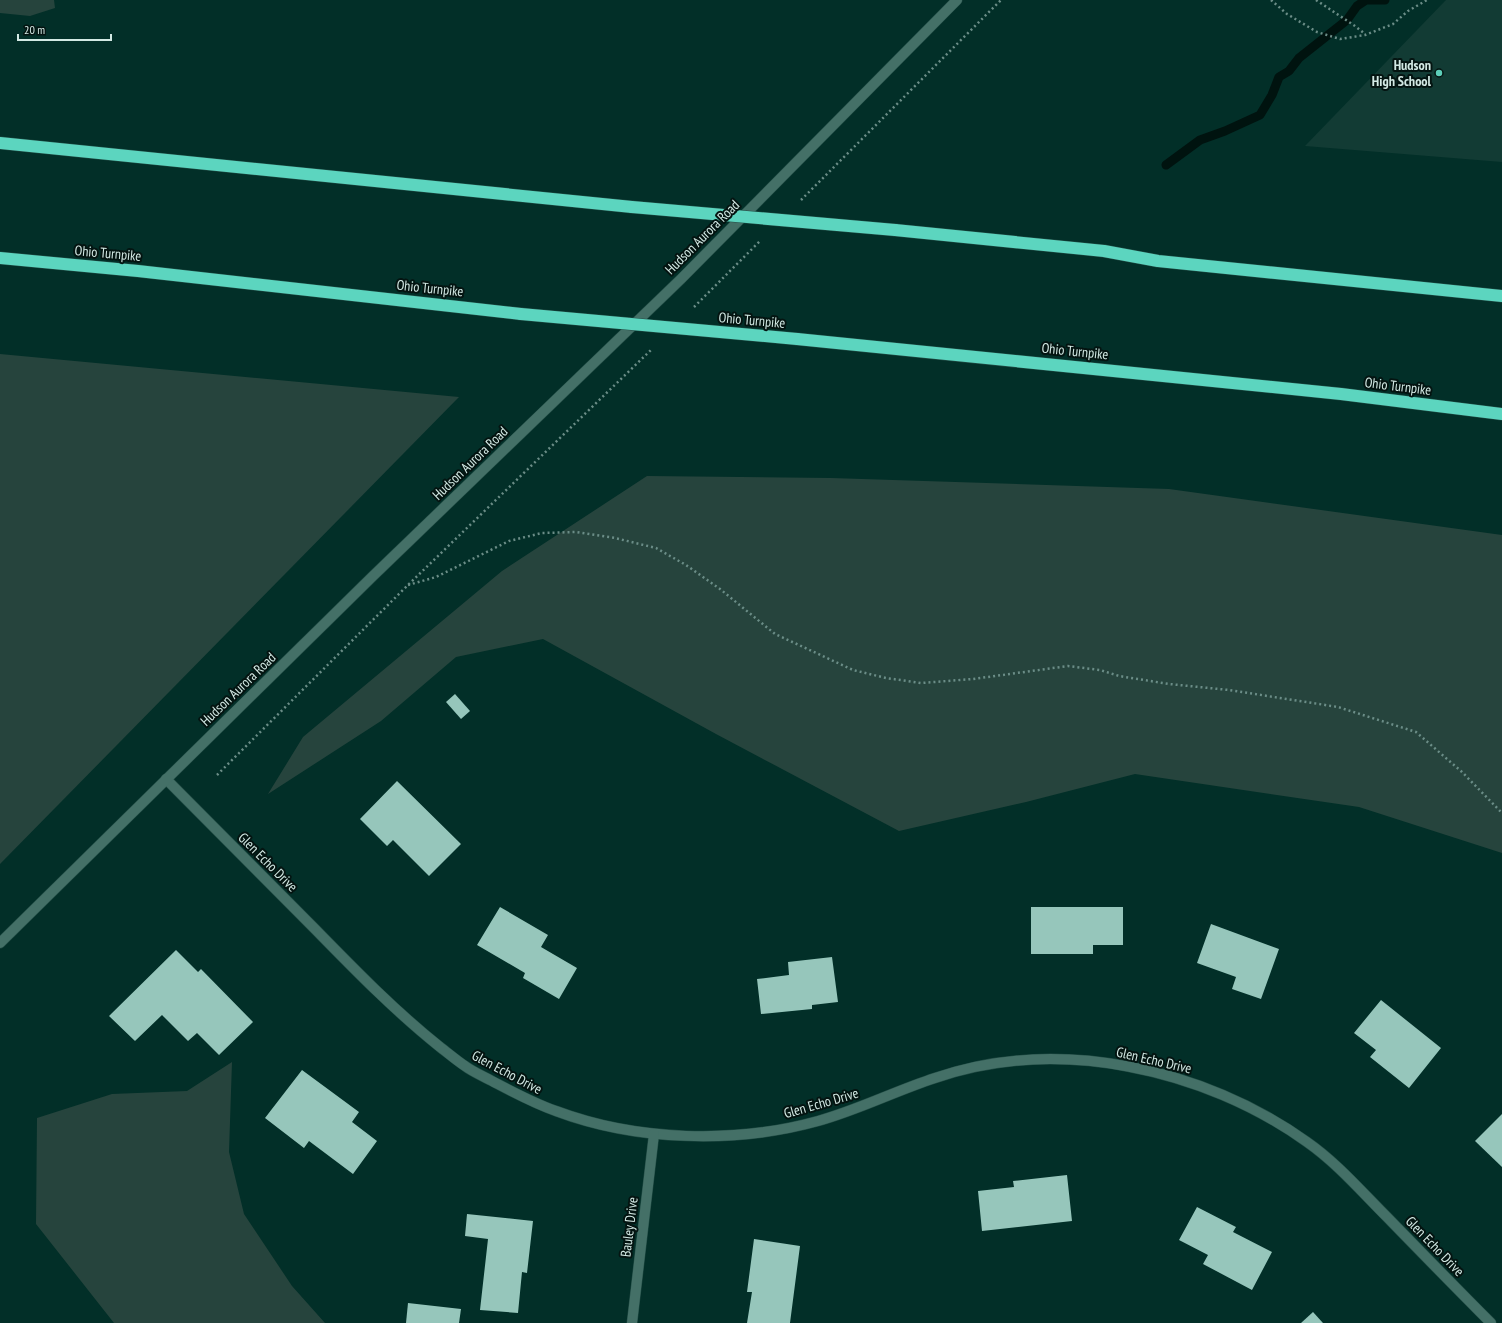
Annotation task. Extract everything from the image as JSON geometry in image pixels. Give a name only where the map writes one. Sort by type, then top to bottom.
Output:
[{"type":"highway","points":[[0,143],[632,207],[895,230],[1104,251],[1158,261],[1502,296]]},
{"type":"highway","name":"Ohio Turnpike","points":[[0,258],[146,271],[521,314],[796,339],[1334,393],[1502,414]]},
{"type":"street","name":"Hudson Aurora Road","points":[[0,943],[374,575],[680,279],[957,0]]},
{"type":"street","name":"Glen Echo Drive","points":[[166,779],[367,982],[413,1025],[466,1067],[526,1099],[559,1113],[607,1126],[654,1134],[720,1136],[787,1128],[817,1121],[846,1112],[940,1076],[972,1067],[1001,1062],[1043,1059],[1086,1061],[1134,1067],[1182,1079],[1222,1094],[1273,1120],[1307,1142],[1338,1166],[1491,1323]]},
{"type":"street","name":"Bauley Drive","points":[[632,1323],[654,1134]]},
{"type":"path","points":[[796,205],[1001,0]]},
{"type":"path","points":[[1271,0],[1287,14],[1317,32],[1340,39],[1365,35],[1393,24],[1408,11],[1427,0]]},
{"type":"path","points":[[1316,0],[1356,26],[1365,35]]},
{"type":"path","points":[[690,311],[763,238]]},
{"type":"path","points":[[216,775],[408,585],[656,345]]},
{"type":"path","points":[[408,585],[436,577],[510,541],[536,534],[576,532],[615,538],[656,548],[686,565],[720,589],[775,634],[853,670],[886,678],[921,683],[974,679],[1068,666],[1100,670],[1119,676],[1169,684],[1229,690],[1338,707],[1416,732],[1462,772],[1502,813]]},
{"type":"shaded area","points":[[0,0],[54,0],[55,8],[30,16],[0,13]]},
{"type":"shaded area","name":"Hudson High School","points":[[1446,0],[1502,0],[1502,162],[1305,146]]},
{"type":"shaded area","points":[[0,354],[459,397],[0,864]]},
{"type":"shaded area","points":[[647,476],[831,478],[1169,489],[1502,535],[1502,853],[1359,807],[1135,774],[1026,802],[899,831],[716,734],[543,639],[456,657],[381,721],[268,794],[303,737],[502,571]]},
{"type":"shaded area","points":[[232,1062],[229,1152],[244,1214],[292,1286],[325,1323],[114,1323],[36,1224],[37,1118],[112,1094],[187,1091]]},
{"type":"building","points":[[455,694],[470,711],[461,719],[446,702]]},
{"type":"building","points":[[397,781],[461,844],[429,876],[393,840],[387,846],[360,819]]},
{"type":"building","points":[[500,907],[548,935],[541,947],[577,968],[559,999],[523,978],[525,973],[477,945]]},
{"type":"building","points":[[1031,907],[1123,907],[1123,945],[1093,945],[1093,954],[1031,954]]},
{"type":"building","points":[[1211,924],[1279,949],[1261,999],[1232,989],[1236,977],[1197,963]]},
{"type":"building","points":[[176,950],[198,972],[201,969],[253,1022],[219,1055],[197,1033],[188,1041],[162,1015],[135,1041],[109,1016]]},
{"type":"building","points":[[832,957],[838,1002],[812,1005],[812,1009],[761,1014],[757,979],[789,975],[788,962]]},
{"type":"building","points":[[1381,1000],[1441,1048],[1409,1088],[1370,1057],[1376,1050],[1354,1033]]},
{"type":"building","points":[[302,1070],[359,1112],[352,1122],[377,1141],[353,1174],[309,1141],[304,1148],[265,1118]]},
{"type":"building","points":[[1502,1114],[1502,1167],[1475,1141]]},
{"type":"building","points":[[1067,1175],[1072,1221],[982,1231],[978,1191],[1014,1187],[1013,1181]]},
{"type":"building","points":[[1197,1207],[1236,1227],[1233,1232],[1272,1252],[1252,1290],[1203,1264],[1208,1255],[1179,1240]]},
{"type":"building","points":[[467,1214],[533,1221],[527,1273],[522,1272],[518,1313],[480,1310],[488,1239],[465,1236]]},
{"type":"building","points":[[754,1239],[800,1246],[790,1323],[747,1323],[752,1292],[747,1292]]},
{"type":"building","points":[[408,1303],[461,1309],[459,1323],[406,1323]]},
{"type":"building","points":[[1313,1312],[1323,1323],[1301,1323]]},
{"type":"waterway","points":[[1166,165],[1200,140],[1225,131],[1260,115],[1272,95],[1279,77],[1289,71],[1299,58],[1347,20],[1357,6],[1366,0],[1385,0]]},
{"type":"place","name":"Hudson High School","points":[[1439,73]]}]
